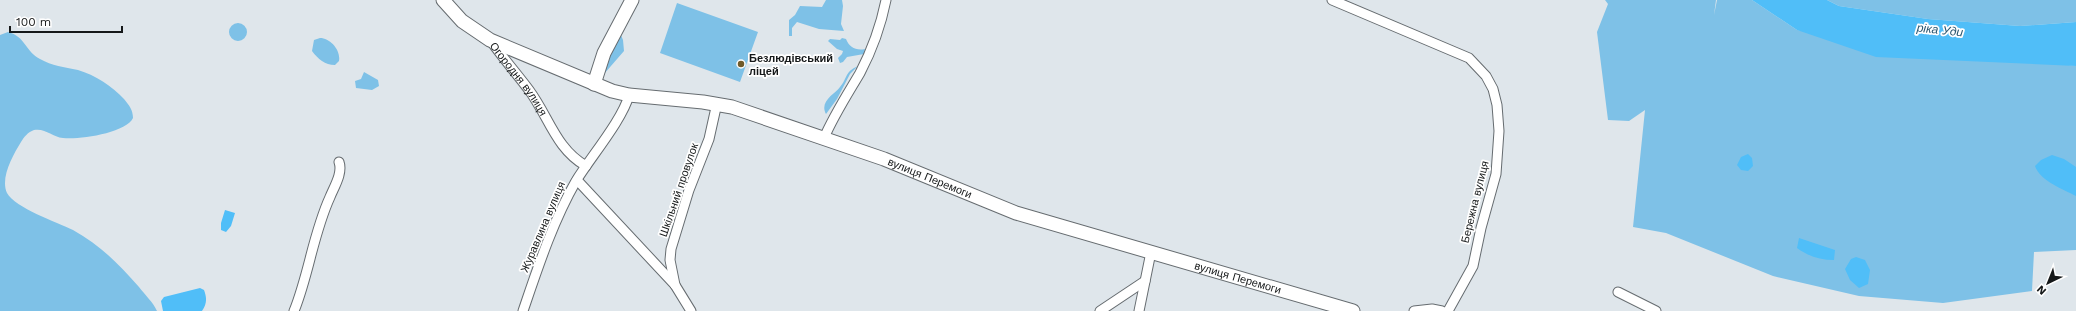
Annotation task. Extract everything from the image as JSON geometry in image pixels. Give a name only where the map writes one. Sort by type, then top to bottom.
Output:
[{"type":"street","name":"Огородня вулиця","points":[[443,0],[462,21],[490,40],[530,91],[563,148],[570,156],[586,166]]},
{"type":"street","points":[[594,84],[604,53],[632,0]]},
{"type":"street","points":[[824,138],[838,108],[864,64],[878,31],[886,0]]},
{"type":"street","name":"Бережна вулиця","points":[[1332,0],[1469,58],[1486,76],[1493,89],[1497,105],[1499,131],[1496,174],[1481,228],[1473,266],[1448,311]]},
{"type":"street","name":"вулиця Перемоги","points":[[490,40],[594,84],[629,95],[717,103],[751,113],[884,159],[1016,213],[1353,311]]},
{"type":"street","name":"Журавлина вулиця","points":[[523,311],[559,216],[577,180],[623,110],[629,95]]},
{"type":"street","name":"Шкільний провулок","points":[[675,284],[670,260],[671,249],[689,190],[709,139],[717,103]]},
{"type":"street","points":[[294,311],[305,279],[322,215],[339,175],[339,162]]},
{"type":"street","points":[[577,180],[675,284],[690,311]]},
{"type":"street","points":[[1139,311],[1151,252]]},
{"type":"street","points":[[1100,311],[1145,281]]},
{"type":"street","points":[[1618,292],[1656,311]]},
{"type":"street","points":[[1414,311],[1432,309],[1442,311]]},
{"type":"shaded area","points":[[826,0],[842,0],[843,6],[841,24],[844,31],[819,29],[797,22],[792,28],[792,36],[789,36],[789,20],[795,15],[800,6],[822,7]]},
{"type":"shaded area","points":[[1605,0],[1716,0],[1714,15],[1717,0],[1752,0],[1797,30],[2076,66],[2076,250],[2034,252],[2032,291],[1943,303],[1859,296],[1773,276],[1666,233],[1633,227],[1645,110],[1629,121],[1608,120],[1597,32],[1608,4]]},
{"type":"shaded area","points":[[1827,0],[2076,0],[2076,22],[2020,26],[1928,19],[1839,6]]},
{"type":"shaded area","points":[[677,3],[758,32],[740,82],[660,53]]},
{"type":"shaded area","points":[[238,23],[244,26],[247,32],[244,38],[238,41],[232,38],[229,32],[232,26]]},
{"type":"shaded area","points":[[8,32],[14,34],[22,40],[31,52],[40,59],[54,65],[84,72],[109,85],[128,103],[133,118],[129,123],[121,128],[90,137],[63,138],[42,130],[34,130],[30,132],[14,153],[8,167],[5,181],[7,193],[11,199],[18,204],[73,230],[92,242],[132,279],[157,311],[0,311],[0,35]]},
{"type":"shaded area","points":[[621,35],[624,51],[604,74],[608,58]]},
{"type":"shaded area","points":[[320,38],[331,42],[337,49],[339,61],[335,65],[322,61],[312,51],[314,40]]},
{"type":"shaded area","points":[[842,38],[846,39],[853,48],[865,49],[864,54],[847,57],[840,63],[838,58],[843,51],[837,49],[828,41],[830,39],[840,40]]},
{"type":"shaded area","points":[[858,66],[850,74],[837,99],[826,114],[824,109],[828,98],[840,87],[848,73]]},
{"type":"shaded area","points":[[364,72],[378,80],[379,86],[372,90],[356,88],[355,81],[361,79]]},
{"type":"water","name":"ріка Уди","points":[[1752,0],[1827,0],[1839,6],[1928,19],[2020,26],[2076,22],[2076,66],[1876,57],[1797,30]]},
{"type":"water","points":[[1748,154],[1752,158],[1753,166],[1748,171],[1741,170],[1737,165],[1741,157]]},
{"type":"water","points":[[2052,155],[2064,159],[2076,167],[2076,196],[2052,184],[2042,176],[2035,166],[2041,160]]},
{"type":"water","points":[[225,210],[235,213],[231,226],[226,232],[221,230],[221,223]]},
{"type":"water","points":[[1799,238],[1835,250],[1834,260],[1819,258],[1801,251],[1797,248]]},
{"type":"water","points":[[1856,257],[1865,260],[1870,270],[1868,284],[1859,288],[1850,280],[1845,269],[1851,259]]},
{"type":"water","points":[[200,288],[204,290],[206,298],[206,303],[202,311],[163,311],[161,301],[164,297]]},
{"type":"place","name":"Безлюдівський ліцей","points":[[741,64]]}]
